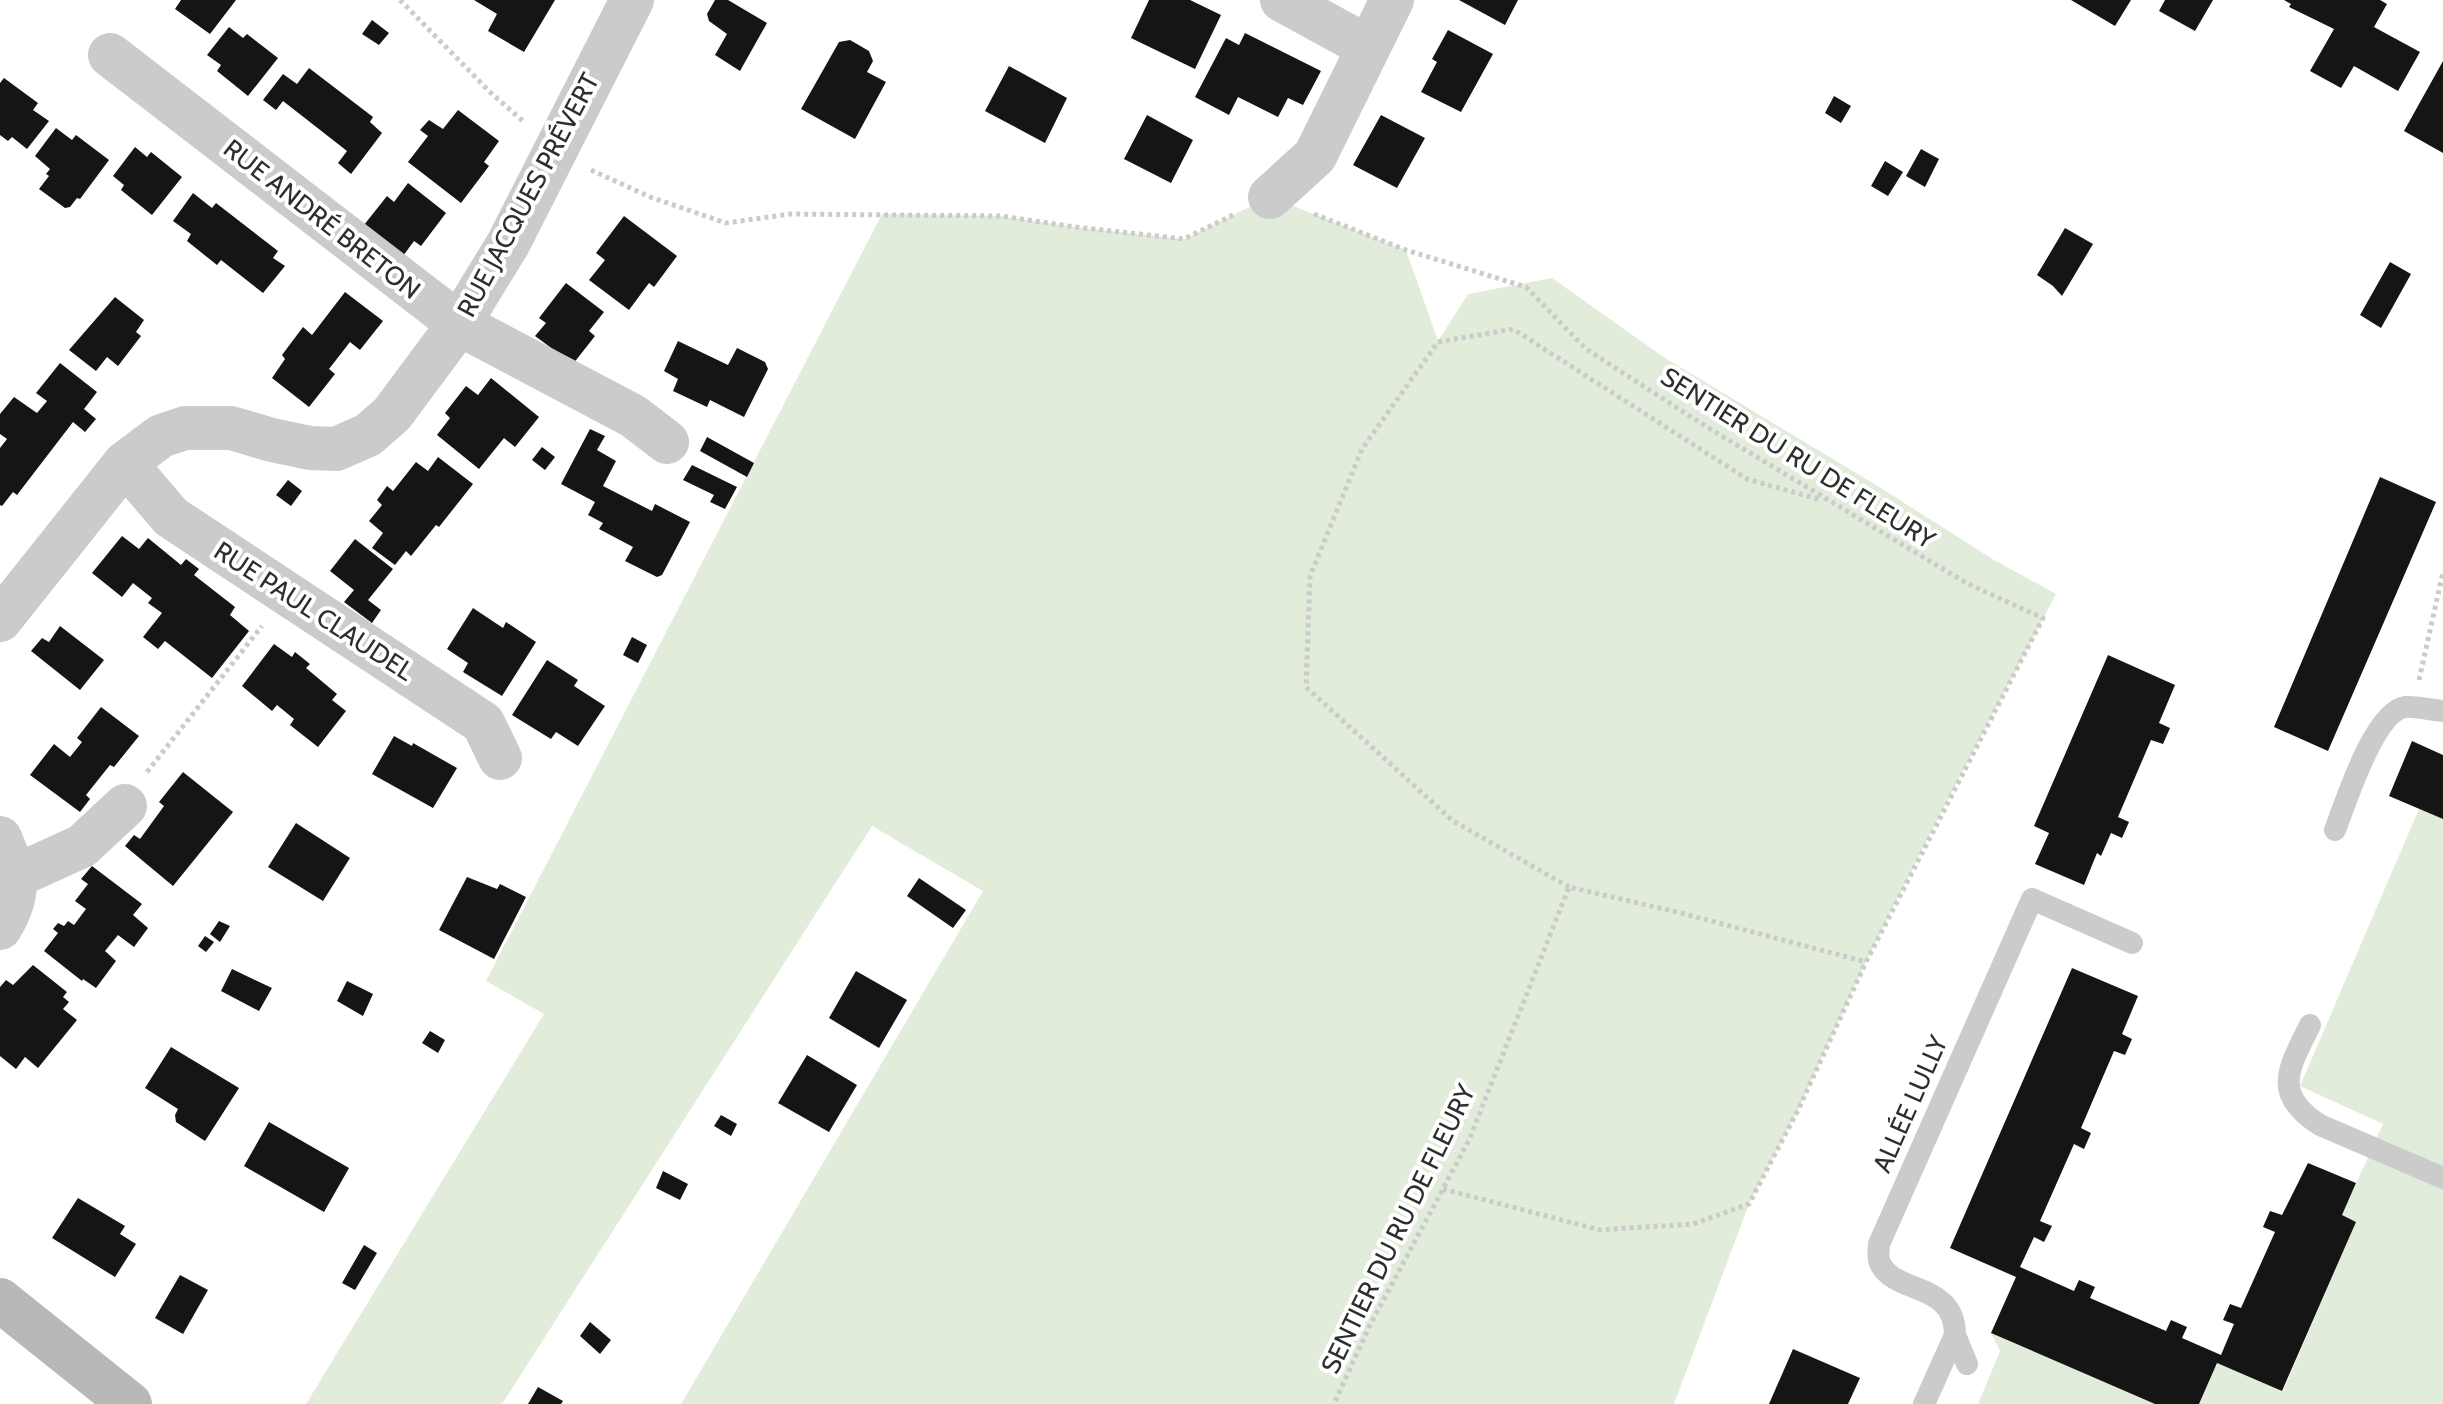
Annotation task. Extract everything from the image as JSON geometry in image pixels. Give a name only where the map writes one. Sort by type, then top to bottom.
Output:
[{"type":"street","name":"RUE JACQUES PRÉVERT","points":[[0,620],[125,463],[161,436],[185,428],[231,428],[310,448],[336,449],[368,435],[392,414],[459,324],[508,244],[632,0]]},
{"type":"street","points":[[1282,0],[1368,47]]},
{"type":"street","points":[[1270,197],[1315,156],[1392,0]]},
{"type":"street","name":"RUE ANDRÉ BRETON","points":[[110,55],[459,324],[633,416],[667,442]]},
{"type":"street","name":"RUE PAUL CLAUDEL","points":[[125,463],[171,517],[483,723],[500,758]]},
{"type":"street","points":[[0,928],[11,909],[8,857],[82,846],[125,806]]},
{"type":"street","points":[[0,1300],[130,1404]]},
{"type":"lane","points":[[2335,830],[2377,730],[2388,715],[2404,707],[2443,711]]},
{"type":"lane","name":"ALLÉE LULLY","points":[[1955,1335],[1955,1324],[1948,1308],[1934,1296],[1884,1269],[1878,1260],[1879,1244],[2019,927],[2032,899],[2132,943]]},
{"type":"lane","points":[[2310,1025],[2288,1070],[2292,1100],[2302,1114],[2320,1125],[2443,1178]]},
{"type":"lane","points":[[1955,1335],[1967,1364]]},
{"type":"lane","points":[[1924,1404],[1955,1335]]},
{"type":"path","points":[[400,0],[491,93],[557,151],[607,179],[726,223],[790,214],[1001,216],[1184,239],[1270,197]]},
{"type":"path","name":"SENTIER DU RU DE FLEURY","points":[[1270,197],[1406,250],[1526,287],[1586,349],[1827,501],[1968,584],[2043,618],[1866,962]]},
{"type":"path","points":[[1443,1189],[1600,1230],[1693,1224],[1749,1204],[1798,1110],[1866,962],[1569,887],[1453,821],[1306,687],[1310,576],[1362,449],[1438,342],[1513,329],[1747,479],[1827,501]]},
{"type":"path","points":[[2412,708],[2443,572]]},
{"type":"path","points":[[125,806],[137,785],[287,593]]},
{"type":"path","name":"SENTIER DU RU DE FLEURY","points":[[1334,1404],[1369,1327],[1469,1140],[1569,887]]},
{"type":"green space","points":[[1270,197],[1406,250],[1438,341],[1468,294],[1552,278],[1662,356],[1994,560],[2056,594],[1931,832],[1866,962],[1798,1110],[1749,1204],[1674,1404],[681,1404],[983,891],[872,826],[502,1404],[306,1404],[544,1014],[486,981],[882,214],[1001,216],[1184,239]]},
{"type":"green space","points":[[2419,809],[2443,819],[2443,1404],[2199,1404],[2217,1363],[2283,1391],[2356,1222],[2342,1215],[2383,1124],[2300,1086]]},
{"type":"green space","points":[[1991,1333],[2155,1404],[1978,1404],[2000,1351]]},
{"type":"building","points":[[181,0],[236,0],[210,34],[175,9]]},
{"type":"building","points":[[474,0],[555,0],[524,52],[488,31],[497,14]]},
{"type":"building","points":[[715,0],[728,0],[767,23],[740,71],[715,55],[727,34],[709,21],[707,14]]},
{"type":"building","points":[[1149,0],[1190,0],[1221,15],[1195,69],[1131,38]]},
{"type":"building","points":[[1459,0],[1518,0],[1505,25]]},
{"type":"building","points":[[2071,0],[2131,0],[2115,26]]},
{"type":"building","points":[[2165,0],[2213,0],[2195,31],[2159,11]]},
{"type":"building","points":[[2284,0],[2380,0],[2387,4],[2374,27],[2420,52],[2398,91],[2354,66],[2341,88],[2310,71],[2334,29],[2289,7],[2291,4]]},
{"type":"building","points":[[372,20],[389,33],[379,45],[362,34]]},
{"type":"building","points":[[229,27],[243,38],[247,34],[278,58],[248,96],[217,71],[221,65],[207,55]]},
{"type":"building","points":[[1448,30],[1493,54],[1461,112],[1421,92],[1437,62],[1432,59]]},
{"type":"building","points":[[1245,33],[1321,71],[1303,105],[1288,98],[1278,117],[1238,97],[1229,115],[1195,97],[1226,38],[1239,45]]},
{"type":"building","points":[[850,40],[869,51],[873,61],[867,72],[886,82],[855,139],[801,109],[839,42]]},
{"type":"building","points":[[2443,61],[2443,153],[2404,131]]},
{"type":"building","points":[[1009,66],[1067,98],[1045,143],[985,111]]},
{"type":"building","points":[[309,68],[373,117],[370,122],[382,133],[351,174],[338,163],[347,151],[283,101],[276,110],[263,100],[283,74],[297,84]]},
{"type":"building","points":[[4,78],[38,103],[33,110],[49,121],[27,149],[12,137],[8,141],[0,135],[0,83]]},
{"type":"building","points":[[1834,96],[1851,106],[1841,123],[1825,113]]},
{"type":"building","points":[[458,110],[499,141],[484,162],[489,166],[461,203],[408,162],[428,136],[420,130],[429,120],[443,129]]},
{"type":"building","points":[[1147,115],[1193,140],[1171,183],[1124,159]]},
{"type":"building","points":[[1381,115],[1425,138],[1397,188],[1353,165]]},
{"type":"building","points":[[56,128],[72,140],[76,135],[109,160],[80,199],[77,198],[70,207],[65,208],[39,189],[49,176],[46,174],[50,169],[35,156]]},
{"type":"building","points":[[135,147],[147,157],[151,152],[182,177],[152,215],[121,190],[124,185],[113,176]]},
{"type":"building","points":[[1921,149],[1939,159],[1925,187],[1906,176]]},
{"type":"building","points":[[1885,161],[1903,172],[1888,196],[1871,186]]},
{"type":"building","points":[[408,183],[446,213],[421,246],[414,241],[403,256],[364,225],[387,196],[394,202]]},
{"type":"building","points":[[193,193],[212,208],[216,203],[278,251],[273,258],[285,266],[263,293],[221,260],[217,265],[187,241],[191,234],[173,221]]},
{"type":"building","points":[[624,216],[677,256],[654,287],[649,283],[629,310],[589,280],[605,260],[596,253]]},
{"type":"building","points":[[2065,228],[2093,244],[2062,296],[2037,275]]},
{"type":"building","points":[[2390,262],[2411,274],[2381,328],[2360,315]]},
{"type":"building","points":[[566,283],[604,312],[589,331],[595,336],[573,364],[535,336],[546,323],[539,318]]},
{"type":"building","points":[[345,292],[383,321],[360,350],[350,342],[329,369],[335,374],[309,407],[272,378],[285,359],[282,355],[303,327],[312,335]]},
{"type":"building","points":[[115,297],[144,320],[136,332],[141,336],[118,366],[107,357],[96,371],[69,350]]},
{"type":"building","points":[[678,341],[728,365],[737,348],[765,362],[768,369],[744,417],[710,400],[707,407],[673,391],[678,379],[664,371]]},
{"type":"building","points":[[60,363],[97,392],[84,409],[96,419],[85,432],[73,422],[17,495],[13,492],[2,506],[0,448],[7,439],[0,434],[0,414],[14,397],[37,413],[47,401],[36,393]]},
{"type":"building","points":[[491,378],[539,417],[515,447],[504,438],[479,469],[437,435],[450,418],[445,413],[466,386],[478,395]]},
{"type":"building","points":[[590,429],[605,436],[597,450],[616,461],[603,486],[652,511],[655,504],[690,522],[662,575],[657,577],[625,561],[633,547],[599,529],[603,523],[588,515],[595,502],[561,484]]},
{"type":"building","points":[[707,437],[754,463],[747,477],[700,451]]},
{"type":"building","points":[[542,447],[555,457],[545,470],[532,460]]},
{"type":"building","points":[[438,457],[473,484],[439,527],[436,525],[411,556],[406,551],[395,565],[372,548],[383,533],[369,521],[382,505],[377,500],[387,486],[393,491],[416,462],[428,471]]},
{"type":"building","points":[[692,465],[737,487],[725,509],[710,502],[714,495],[683,480]]},
{"type":"building","points":[[2380,477],[2436,502],[2328,751],[2274,727]]},
{"type":"building","points":[[288,480],[302,491],[291,506],[276,495]]},
{"type":"building","points":[[122,536],[139,549],[148,538],[181,565],[186,559],[199,569],[194,575],[235,607],[230,615],[249,631],[212,678],[165,641],[158,649],[143,637],[162,613],[148,603],[152,598],[133,583],[122,597],[92,573]]},
{"type":"building","points":[[355,539],[393,569],[368,600],[381,610],[372,623],[344,602],[354,590],[330,571]]},
{"type":"building","points":[[473,608],[503,628],[506,622],[536,642],[502,696],[463,672],[468,663],[447,649]]},
{"type":"building","points":[[60,626],[104,660],[80,690],[31,651],[42,638],[49,642]]},
{"type":"building","points":[[632,637],[647,645],[638,663],[623,655]]},
{"type":"building","points":[[274,644],[292,657],[295,652],[310,664],[306,668],[337,694],[332,700],[346,711],[318,747],[290,725],[294,719],[277,705],[272,711],[242,686]]},
{"type":"building","points":[[2108,655],[2175,685],[2159,723],[2170,728],[2163,744],[2151,740],[2118,817],[2129,822],[2122,838],[2111,833],[2101,856],[2097,853],[2084,885],[2035,864],[2049,833],[2034,826]]},
{"type":"building","points":[[547,660],[578,680],[574,686],[605,706],[578,746],[556,732],[551,739],[512,715]]},
{"type":"building","points":[[101,707],[139,736],[86,795],[90,799],[80,812],[30,775],[54,744],[70,757],[82,742],[77,738]]},
{"type":"building","points":[[394,736],[457,768],[433,808],[372,774]]},
{"type":"building","points":[[2412,741],[2443,755],[2443,819],[2389,796]]},
{"type":"building","points":[[183,772],[233,812],[173,886],[125,846],[134,835],[140,839],[164,806],[159,802]]},
{"type":"building","points":[[296,823],[350,858],[323,901],[268,867]]},
{"type":"building","points":[[92,866],[142,904],[133,915],[148,928],[134,947],[118,935],[105,951],[116,961],[96,988],[82,981],[44,951],[58,933],[53,929],[58,923],[64,926],[68,921],[74,925],[86,909],[75,901],[88,884],[81,879]]},
{"type":"building","points":[[467,877],[497,889],[500,884],[526,897],[494,959],[439,930]]},
{"type":"building","points":[[919,878],[966,910],[953,928],[907,896]]},
{"type":"building","points":[[219,921],[230,926],[220,942],[210,934]]},
{"type":"building","points":[[205,936],[214,942],[206,952],[198,946]]},
{"type":"building","points":[[33,965],[67,992],[63,997],[69,1002],[63,1009],[77,1020],[38,1068],[25,1057],[16,1069],[0,1056],[0,987],[6,980],[13,985]]},
{"type":"building","points":[[2072,968],[2138,996],[2122,1034],[2132,1039],[2125,1055],[2114,1051],[2081,1128],[2091,1133],[2084,1149],[2074,1144],[2040,1221],[2052,1226],[2044,1242],[2034,1237],[2020,1267],[2074,1291],[2079,1280],[2095,1287],[2090,1298],[2166,1331],[2171,1320],[2187,1327],[2182,1338],[2221,1355],[2234,1324],[2223,1320],[2230,1304],[2241,1308],[2275,1232],[2263,1227],[2270,1211],[2282,1215],[2308,1163],[2356,1183],[2342,1215],[2356,1222],[2282,1391],[2217,1363],[2199,1404],[2155,1404],[1991,1333],[2016,1277],[1950,1248]]},
{"type":"building","points":[[232,969],[272,988],[259,1011],[221,991]]},
{"type":"building","points":[[856,971],[907,1000],[879,1048],[829,1018]]},
{"type":"building","points":[[347,981],[373,994],[363,1016],[337,1001]]},
{"type":"building","points":[[430,1031],[445,1040],[438,1053],[422,1043]]},
{"type":"building","points":[[171,1047],[239,1088],[205,1141],[176,1122],[178,1109],[145,1088]]},
{"type":"building","points":[[807,1055],[857,1085],[829,1132],[778,1103]]},
{"type":"building","points":[[721,1115],[737,1124],[731,1136],[714,1126]]},
{"type":"building","points":[[269,1122],[349,1168],[324,1212],[244,1166]]},
{"type":"building","points":[[663,1171],[688,1184],[680,1200],[656,1188]]},
{"type":"building","points":[[78,1198],[125,1226],[120,1234],[136,1244],[115,1277],[52,1238]]},
{"type":"building","points":[[364,1245],[377,1253],[355,1290],[342,1283]]},
{"type":"building","points":[[180,1275],[208,1290],[183,1334],[155,1318]]},
{"type":"building","points":[[590,1322],[611,1340],[600,1354],[580,1336]]},
{"type":"building","points":[[1793,1349],[1860,1378],[1848,1404],[1769,1404]]},
{"type":"building","points":[[538,1387],[563,1401],[561,1404],[528,1404]]}]
